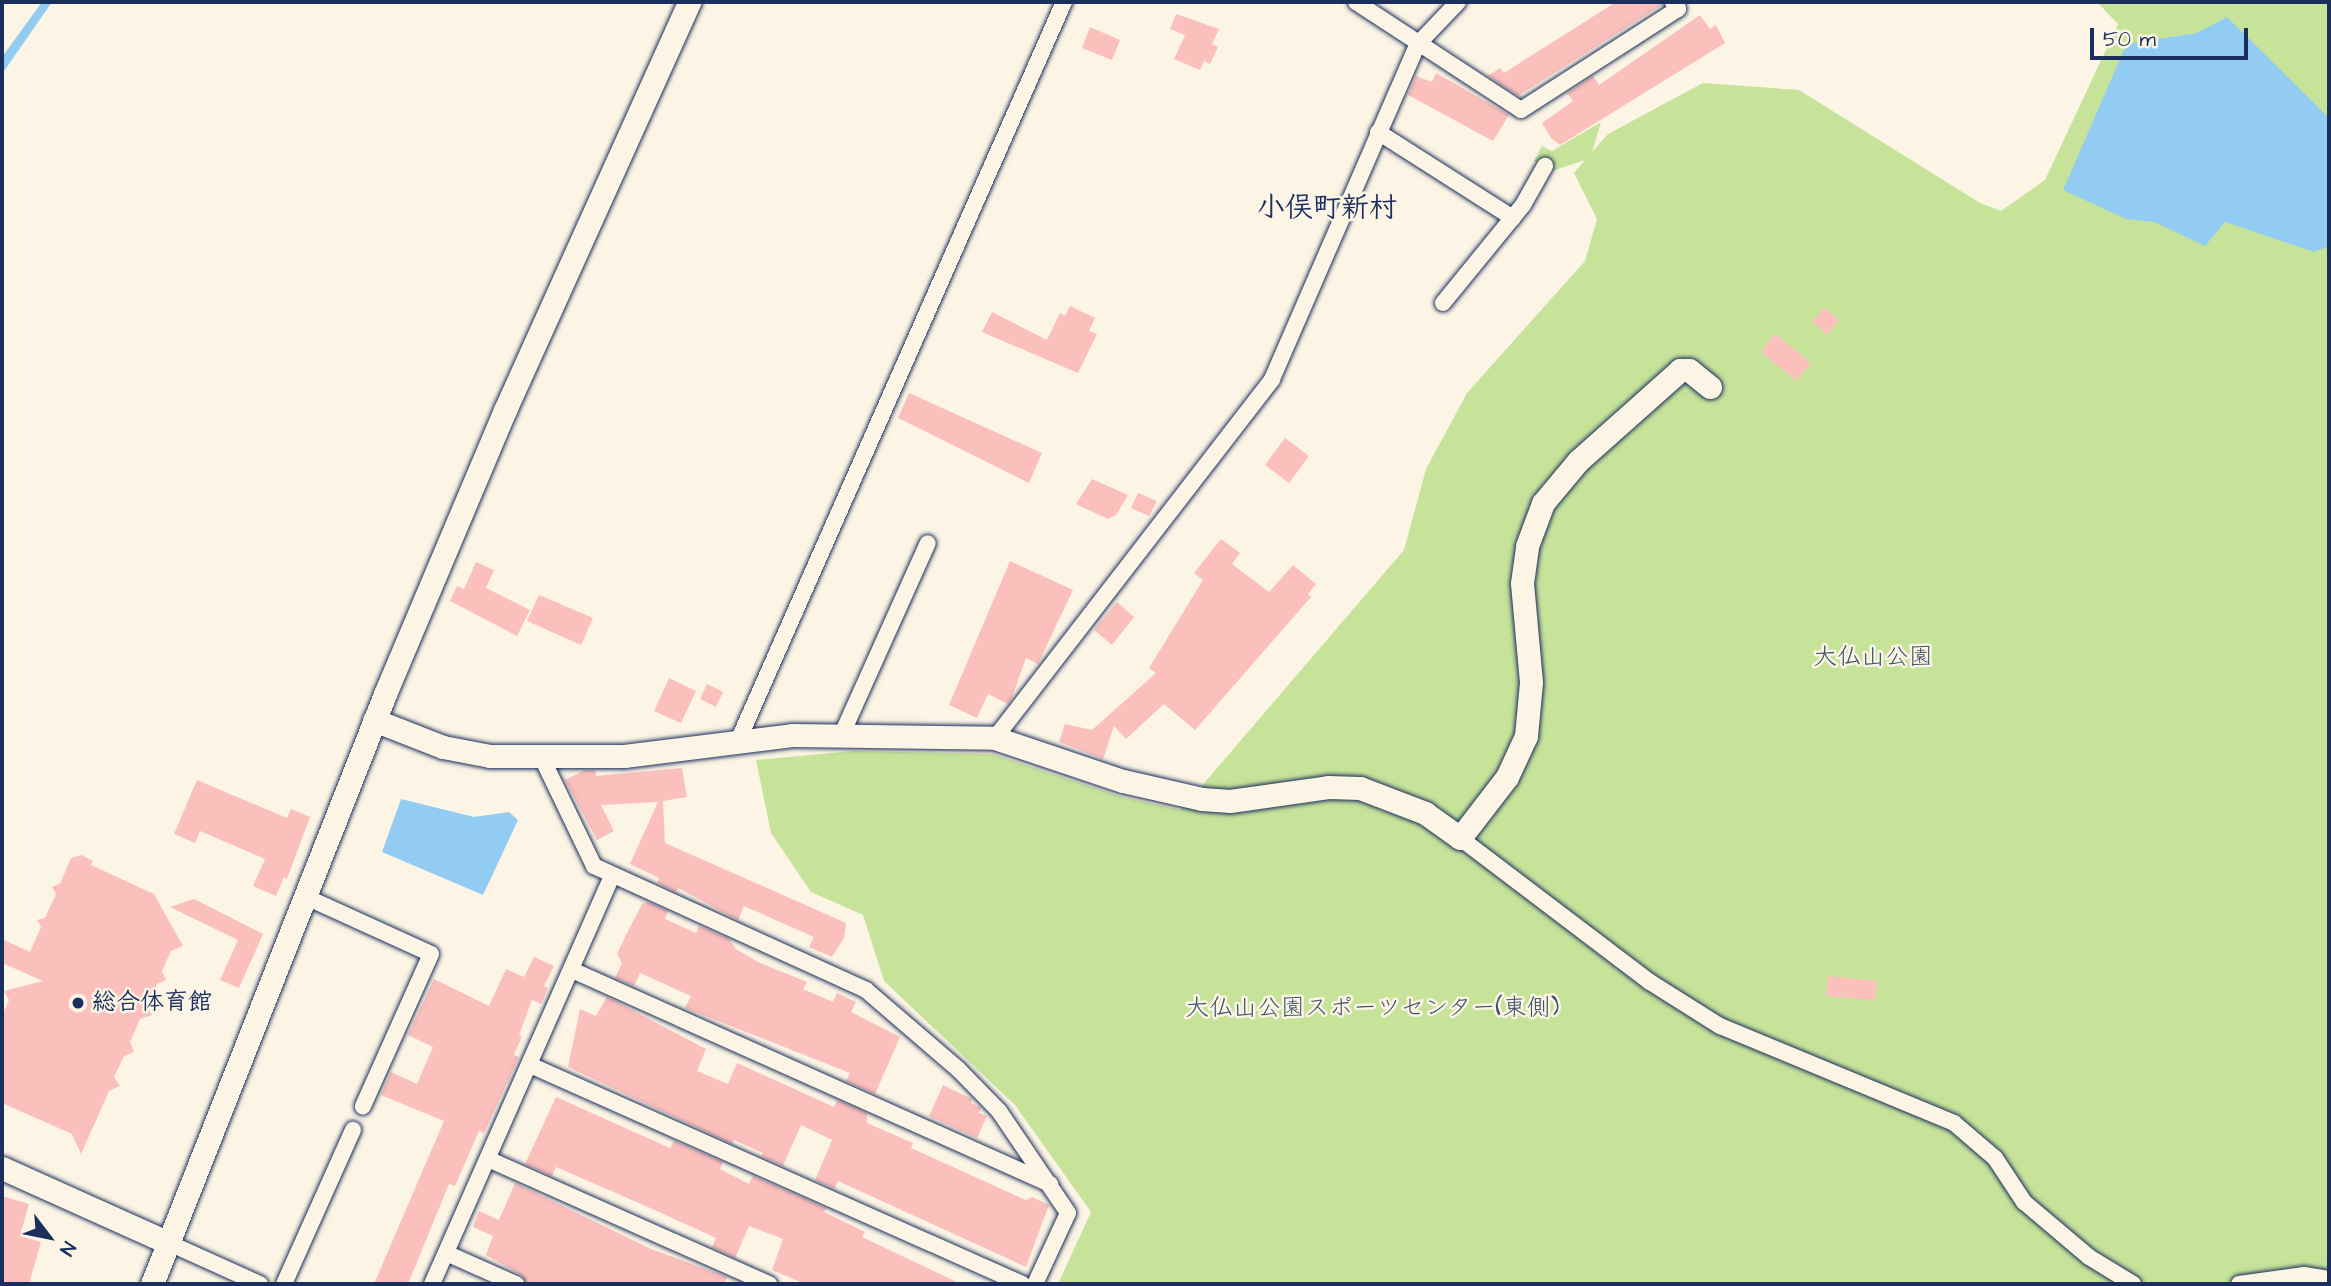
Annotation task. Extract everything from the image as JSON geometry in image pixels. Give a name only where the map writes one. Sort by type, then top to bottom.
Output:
[{"type":"street","points":[[152,1284],[374,720],[505,410],[689,2]]},
{"type":"street","points":[[738,741],[1064,2]]},
{"type":"street","points":[[1356,2],[1521,110],[1678,9],[1673,2]]},
{"type":"street","points":[[995,738],[1272,379],[1418,44],[1458,2]]},
{"type":"street","points":[[1378,132],[1513,218]]},
{"type":"street","points":[[1443,303],[1513,218],[1545,166]]},
{"type":"street","points":[[1460,838],[1507,777],[1526,737],[1531,682],[1522,583],[1527,546],[1543,503],[1578,461],[1680,370],[1689,370],[1710,387]]},
{"type":"street","points":[[842,734],[928,543]]},
{"type":"street","points":[[374,720],[458,752],[541,756],[654,754],[738,741],[842,734],[995,738],[1123,782],[1202,799],[1230,801],[1328,787],[1360,788],[1425,813],[1650,982],[1720,1026],[1954,1123],[1995,1158],[2024,1202],[2090,1257],[2133,1284]]},
{"type":"street","points":[[541,756],[594,866],[866,990],[967,1077],[999,1111],[1052,1185],[1068,1213],[1035,1284]]},
{"type":"street","points":[[432,1284],[612,876]]},
{"type":"street","points":[[306,897],[431,954],[363,1107]]},
{"type":"street","points":[[572,971],[1052,1185]]},
{"type":"street","points":[[530,1065],[1021,1284]]},
{"type":"street","points":[[284,1284],[353,1130]]},
{"type":"street","points":[[488,1159],[769,1284]]},
{"type":"street","points":[[2,1168],[260,1284]]},
{"type":"street","points":[[446,1254],[516,1284]]},
{"type":"street","points":[[2239,1284],[2304,1275],[2329,1279]]},
{"type":"green space","points":[[2097,2],[2329,2],[2329,1284],[1058,1284],[1091,1212],[1015,1105],[884,981],[863,915],[811,892],[771,833],[756,760],[853,751],[992,754],[1122,797],[1181,810],[1404,550],[1426,469],[1467,393],[1585,261],[1597,219],[1574,173],[1585,160],[1552,171],[1534,161],[1542,146],[1552,151],[1601,122],[1592,152],[1608,134],[1703,83],[1799,90],[1980,203],[2001,211],[2045,180],[2118,24]]},
{"type":"water","points":[[42,2],[52,2],[2,74],[2,57]]},
{"type":"water","points":[[2227,17],[2329,118],[2329,246],[2314,252],[2225,222],[2205,246],[2154,222],[2126,219],[2063,190],[2124,50],[2133,43],[2197,33]]},
{"type":"water","points":[[401,799],[474,817],[509,812],[518,820],[483,895],[382,852]]},
{"type":"building","points":[[1616,2],[1663,4],[1518,96],[1488,76],[1500,68],[1504,73]]},
{"type":"building","points":[[1176,14],[1219,29],[1212,44],[1218,47],[1210,64],[1204,61],[1200,70],[1174,59],[1185,35],[1170,29]]},
{"type":"building","points":[[1700,15],[1710,29],[1716,25],[1725,43],[1560,145],[1551,138],[1542,123],[1573,101],[1567,93],[1593,76],[1599,85]]},
{"type":"building","points":[[1090,27],[1120,40],[1112,60],[1082,48]]},
{"type":"building","points":[[1436,73],[1509,115],[1493,141],[1408,95],[1416,76],[1432,82]]},
{"type":"building","points":[[1070,306],[1095,318],[1089,331],[1097,334],[1078,373],[982,332],[992,312],[1047,340],[1060,313],[1065,316]]},
{"type":"building","points":[[1824,308],[1839,320],[1827,335],[1812,322]]},
{"type":"building","points":[[1775,334],[1811,363],[1796,381],[1761,352]]},
{"type":"building","points":[[909,393],[1042,453],[1029,483],[898,418]]},
{"type":"building","points":[[1285,438],[1309,456],[1289,483],[1265,465]]},
{"type":"building","points":[[1092,479],[1128,495],[1116,515],[1108,519],[1076,504]]},
{"type":"building","points":[[1138,493],[1157,501],[1149,516],[1131,508]]},
{"type":"building","points":[[1221,539],[1240,553],[1232,564],[1269,592],[1293,565],[1316,584],[1308,594],[1311,597],[1195,730],[1164,704],[1126,739],[1114,726],[1103,759],[1059,742],[1065,724],[1092,730],[1156,673],[1149,668],[1203,580],[1194,573]]},
{"type":"building","points":[[1010,561],[1073,590],[1038,664],[1026,658],[1008,704],[988,694],[977,718],[949,705]]},
{"type":"building","points":[[476,562],[494,570],[486,588],[530,610],[517,636],[450,601],[457,586],[464,589]]},
{"type":"building","points":[[539,595],[593,618],[581,645],[527,621]]},
{"type":"building","points":[[1117,602],[1134,617],[1112,645],[1094,630]]},
{"type":"building","points":[[669,678],[696,691],[681,723],[654,711]]},
{"type":"building","points":[[707,684],[723,692],[716,707],[700,699]]},
{"type":"building","points":[[682,768],[687,797],[663,801],[665,843],[846,923],[844,938],[832,957],[809,947],[814,937],[744,906],[738,920],[678,888],[676,892],[657,883],[659,878],[630,864],[658,802],[601,805],[614,831],[597,840],[565,780],[585,770],[595,770],[596,776]]},
{"type":"building","points":[[197,780],[287,818],[291,809],[310,817],[287,879],[284,877],[276,896],[253,886],[265,859],[200,831],[195,843],[174,834]]},
{"type":"building","name":"総合体育館","points":[[81,855],[93,861],[91,865],[154,894],[183,946],[171,951],[162,971],[166,980],[157,984],[146,1006],[152,1015],[140,1019],[130,1042],[134,1052],[124,1056],[114,1077],[120,1086],[109,1091],[81,1154],[72,1134],[2,1103],[2,1016],[9,1000],[4,991],[43,981],[2,963],[2,939],[30,952],[41,927],[37,920],[45,918],[56,894],[52,887],[60,884],[71,858]]},
{"type":"building","points":[[194,899],[263,934],[239,988],[220,980],[238,940],[170,907]]},
{"type":"building","points":[[648,902],[668,911],[665,919],[696,933],[699,926],[729,939],[736,949],[758,962],[807,982],[803,989],[833,1002],[837,993],[856,1002],[851,1012],[900,1037],[875,1094],[846,1081],[850,1073],[685,1008],[691,996],[640,973],[634,986],[615,978],[622,963],[617,954],[642,904]]},
{"type":"building","points":[[534,957],[554,966],[544,986],[548,988],[541,1004],[532,1000],[514,1055],[519,1057],[484,1133],[479,1131],[455,1186],[449,1184],[408,1284],[374,1284],[444,1121],[381,1095],[391,1072],[417,1084],[433,1047],[408,1035],[434,979],[489,1006],[506,969],[524,977]]},
{"type":"building","points":[[1828,976],[1877,981],[1875,1000],[1826,996]]},
{"type":"building","points":[[607,997],[706,1049],[697,1071],[728,1084],[737,1063],[834,1107],[837,1100],[867,1113],[867,1123],[913,1143],[911,1148],[1026,1200],[1032,1197],[1049,1205],[1026,1267],[838,1181],[835,1189],[815,1180],[832,1140],[801,1125],[783,1166],[761,1156],[763,1153],[734,1140],[732,1144],[568,1067],[580,1009],[596,1016]]},
{"type":"building","points":[[943,1085],[972,1099],[971,1103],[981,1108],[979,1113],[987,1116],[977,1138],[929,1116]]},
{"type":"building","points":[[556,1097],[670,1148],[674,1141],[723,1162],[720,1169],[749,1184],[753,1176],[826,1208],[824,1212],[865,1232],[862,1237],[961,1284],[805,1284],[772,1270],[783,1239],[749,1226],[735,1258],[712,1247],[716,1238],[648,1207],[556,1167],[552,1176],[525,1164]]},
{"type":"building","points":[[515,1183],[651,1249],[727,1277],[725,1282],[730,1284],[526,1284],[521,1275],[486,1255],[493,1236],[473,1227],[479,1211],[499,1220]]},
{"type":"building","points":[[2,1196],[29,1204],[20,1236],[41,1242],[29,1284],[2,1284]]},
{"type":"place","name":"総合体育館","points":[[78,1003]]},
{"type":"district","name":"小俣町新村","points":[[1327,208]]},
{"type":"park label","name":"大仏山公園","points":[[1873,658]]},
{"type":"park label","name":"大仏山公園スポーツセンター(東側)","points":[[1372,1009]]}]
